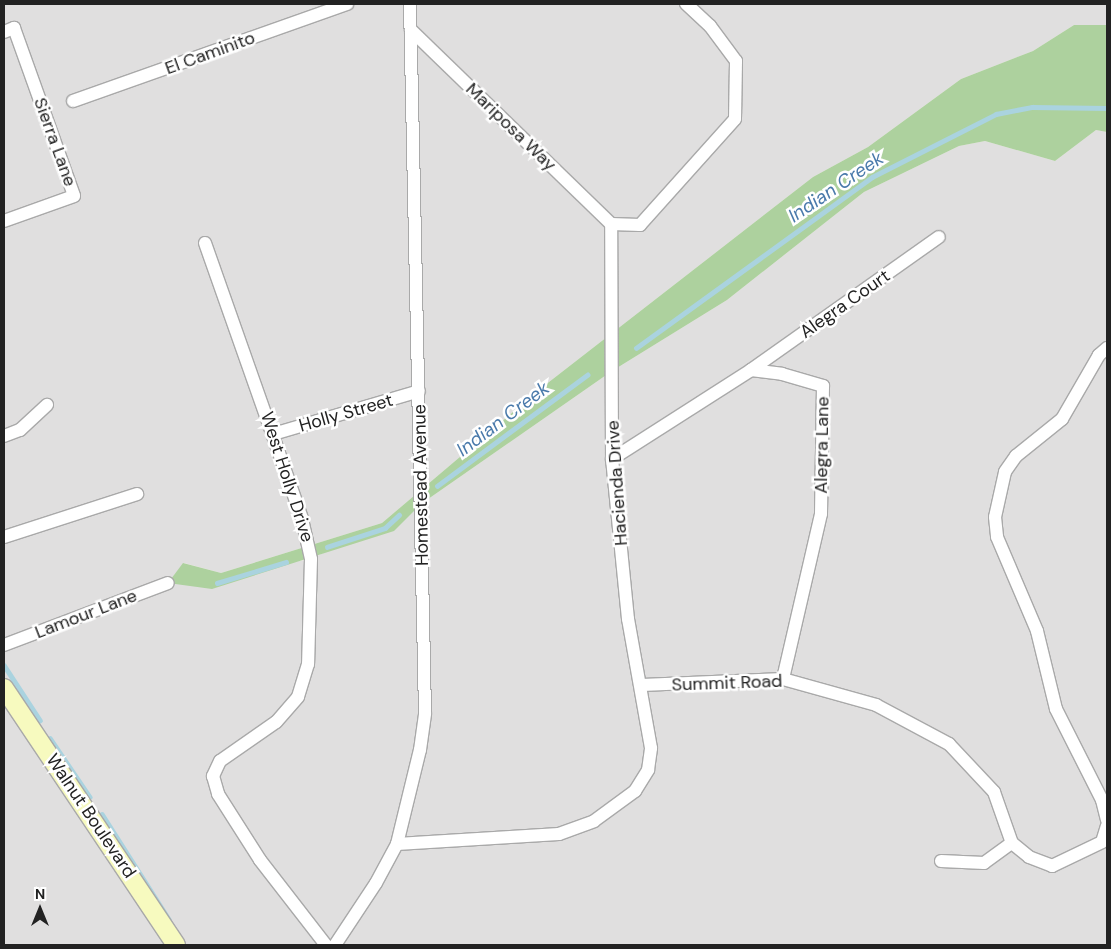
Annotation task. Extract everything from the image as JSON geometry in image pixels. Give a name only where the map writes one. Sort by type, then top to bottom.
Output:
[{"type":"street","name":"El Caminito","points":[[72,101],[347,4]]},
{"type":"street","name":"Homestead Avenue","points":[[335,945],[376,883],[397,844],[420,750],[425,713],[410,4]]},
{"type":"street","points":[[611,224],[640,225],[736,119],[736,61],[710,26],[686,4]]},
{"type":"street","name":"Sierra Lane","points":[[4,32],[14,28],[74,196],[4,221]]},
{"type":"street","name":"Mariposa Way","points":[[411,30],[611,224]]},
{"type":"street","name":"Hacienda Drive","points":[[397,844],[559,834],[594,821],[635,791],[648,770],[651,748],[642,686],[628,619],[612,459],[611,224]]},
{"type":"street","name":"Alegra Court","points":[[751,370],[939,237]]},
{"type":"street","name":"West Holly Drive","points":[[205,243],[273,434],[310,546],[308,664],[298,696],[276,722],[220,761],[213,776],[218,794],[260,860],[326,945]]},
{"type":"street","points":[[1107,348],[1099,355],[1062,419],[1016,456],[1005,472],[995,517],[997,537],[1037,631],[1056,709],[1102,800],[1107,820]]},
{"type":"street","points":[[612,459],[751,370]]},
{"type":"street","name":"Alegra Lane","points":[[751,370],[782,374],[824,386],[821,514],[783,679]]},
{"type":"street","name":"Holly Street","points":[[273,434],[419,391]]},
{"type":"street","points":[[4,436],[20,430],[47,405]]},
{"type":"street","points":[[4,537],[137,494]]},
{"type":"street","name":"Lamour Lane","points":[[4,644],[168,583]]},
{"type":"street","name":"Summit Road","points":[[642,686],[783,679],[876,705],[949,744],[994,792],[1012,843]]},
{"type":"street","name":"Walnut Boulevard","points":[[4,688],[176,945]]},
{"type":"street","points":[[941,862],[984,863],[1012,843],[1029,857],[1052,866],[1102,842],[1107,826]]},
{"type":"shaded area","points":[[4,4],[1107,4],[1107,25],[1074,25],[1033,51],[961,79],[868,147],[813,177],[540,389],[382,523],[221,573],[184,563],[168,583],[311,559],[421,504],[612,371],[727,300],[864,192],[959,146],[985,141],[1055,161],[1096,130],[1107,132],[1107,945],[4,945]]},
{"type":"green space","points":[[1074,25],[1107,25],[1107,132],[1096,130],[1055,161],[985,141],[959,146],[864,192],[727,300],[612,371],[421,504],[394,531],[212,589],[168,583],[183,563],[221,573],[382,523],[540,389],[813,177],[868,147],[961,79],[1033,51]]},
{"type":"waterway","name":"Indian Creek","points":[[636,348],[872,177],[996,114],[1032,107],[1107,108]]},
{"type":"waterway","name":"Indian Creek","points":[[437,486],[587,375]]},
{"type":"waterway","name":"Indian Creek","points":[[327,547],[385,528],[399,515]]},
{"type":"waterway","name":"Indian Creek","points":[[217,583],[286,562]]},
{"type":"waterway","points":[[4,665],[40,720]]},
{"type":"waterway","points":[[50,738],[90,797]]},
{"type":"waterway","points":[[102,814],[169,919]]}]
